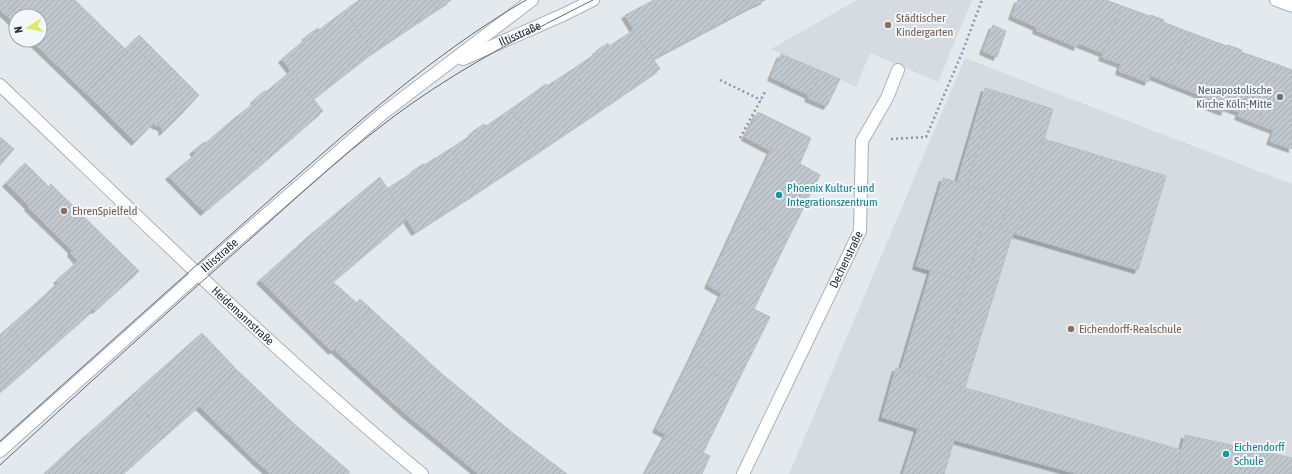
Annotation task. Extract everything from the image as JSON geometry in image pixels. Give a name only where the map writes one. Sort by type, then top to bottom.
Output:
[{"type":"street","name":"Iltisstraße","points":[[0,451],[198,274],[382,114],[532,0]]},
{"type":"street","name":"Iltisstraße","points":[[445,66],[565,14],[593,0]]},
{"type":"street","points":[[1276,0],[1292,6]]},
{"type":"street","points":[[862,141],[887,98],[898,70]]},
{"type":"street","name":"Heidemannstraße","points":[[0,85],[268,340],[338,403],[422,474]]},
{"type":"street","name":"Dechenstraße","points":[[743,474],[860,231],[862,141]]},
{"type":"path","points":[[862,141],[926,137],[962,53],[982,0]]},
{"type":"path","points":[[720,80],[761,100]]},
{"type":"path","points":[[740,138],[765,92]]},
{"type":"shaded area","name":"Städtischer Kindergarten","points":[[857,0],[972,0],[938,82],[870,53],[856,87],[771,49]]},
{"type":"shaded area","name":"Eichendorff-Realschule","points":[[965,58],[1292,184],[1292,474],[789,474]]},
{"type":"building","points":[[0,0],[20,0],[13,8],[8,8],[8,13],[6,15],[0,10]]},
{"type":"building","points":[[20,0],[75,0],[127,51],[86,93],[39,48],[48,48],[48,8],[13,8]]},
{"type":"building","points":[[359,0],[431,0],[437,9],[373,52],[344,11]]},
{"type":"building","points":[[431,0],[451,0],[437,9]]},
{"type":"building","points":[[654,0],[744,0],[748,8],[652,59],[625,15]]},
{"type":"building","points":[[744,0],[765,0],[748,8]]},
{"type":"building","points":[[1018,0],[1106,0],[1122,6],[1103,53],[1078,43],[1077,47],[1036,30],[1037,27],[1012,16]]},
{"type":"building","points":[[1122,6],[1164,20],[1163,22],[1189,32],[1170,83],[1150,75],[1148,82],[1119,71],[1121,64],[1102,57]]},
{"type":"building","points":[[344,11],[373,52],[313,99],[282,59],[307,38],[305,37],[318,28],[319,30]]},
{"type":"building","points":[[993,25],[1006,31],[997,57],[983,51]]},
{"type":"building","points":[[634,30],[660,69],[600,110],[573,69],[598,52],[596,51],[608,43],[609,46]]},
{"type":"building","points":[[1189,32],[1242,50],[1241,52],[1279,65],[1258,124],[1238,116],[1240,112],[1226,107],[1224,112],[1201,103],[1203,96],[1170,83]]},
{"type":"building","points":[[139,35],[199,95],[184,111],[175,101],[182,93],[131,43]]},
{"type":"building","points":[[131,43],[182,93],[135,142],[86,93],[127,51],[125,49]]},
{"type":"building","points":[[781,54],[821,71],[809,95],[771,77]]},
{"type":"building","name":"Neuapostolische Kirche Köln-Mitte","points":[[1279,65],[1292,70],[1292,149],[1270,141],[1274,130],[1258,124]]},
{"type":"building","points":[[573,69],[600,110],[539,151],[511,109],[546,84],[547,86]]},
{"type":"building","points":[[291,71],[323,111],[264,162],[230,122],[255,102],[254,100],[264,91],[266,92]]},
{"type":"building","points":[[821,71],[840,79],[827,106],[808,98]]},
{"type":"building","points":[[985,88],[995,91],[967,185],[957,182]]},
{"type":"building","points":[[995,91],[1053,109],[1016,234],[1000,229],[1010,198],[967,185]]},
{"type":"building","points":[[175,101],[184,111],[163,132],[163,129],[153,123]]},
{"type":"building","points":[[511,109],[539,151],[477,192],[450,149],[474,133],[472,132],[484,124],[486,126]]},
{"type":"building","points":[[758,112],[811,138],[800,163],[772,148],[770,150],[745,137]]},
{"type":"building","points":[[230,122],[264,162],[204,212],[169,176],[196,154],[193,151],[204,142],[206,143]]},
{"type":"building","points":[[0,137],[14,149],[0,165]]},
{"type":"building","points":[[1044,139],[1166,176],[1138,270],[1016,234]]},
{"type":"building","name":"Phoenix Kultur- und Integrationszentrum","points":[[772,148],[820,175],[787,241],[740,216]]},
{"type":"building","points":[[450,149],[477,192],[415,232],[388,188],[412,173],[411,172],[423,164],[424,165]]},
{"type":"building","points":[[25,163],[48,186],[29,206],[6,183]]},
{"type":"building","points":[[380,177],[407,219],[342,274],[310,235]]},
{"type":"building","points":[[943,178],[993,193],[966,281],[916,266]]},
{"type":"building","points":[[51,184],[139,271],[96,310],[94,309],[88,315],[57,280],[78,261],[71,253],[72,250],[28,207]]},
{"type":"building","points":[[993,193],[1010,198],[1000,229],[984,224]]},
{"type":"building","points":[[740,216],[787,241],[754,309],[708,285]]},
{"type":"building","points":[[984,224],[1013,233],[965,387],[937,379]]},
{"type":"building","points":[[310,235],[342,274],[333,282],[357,303],[360,299],[371,309],[332,351],[260,280]]},
{"type":"building","points":[[931,270],[966,281],[937,379],[901,369]]},
{"type":"building","points":[[59,282],[88,315],[63,337],[34,305]]},
{"type":"building","points":[[722,293],[770,317],[736,385],[690,360]]},
{"type":"building","points":[[34,305],[63,337],[38,359],[9,327]]},
{"type":"building","points":[[371,309],[441,373],[406,414],[334,349]]},
{"type":"building","points":[[9,327],[38,359],[13,381],[0,366],[0,335]]},
{"type":"building","points":[[202,333],[237,370],[201,408],[199,406],[165,436],[131,396]]},
{"type":"building","points":[[690,360],[736,385],[703,453],[656,429]]},
{"type":"building","points":[[0,366],[13,381],[0,392]]},
{"type":"building","points":[[896,368],[1181,450],[1176,474],[1078,474],[955,440],[882,417]]},
{"type":"building","points":[[237,370],[292,422],[257,462],[201,408]]},
{"type":"building","points":[[441,373],[514,434],[482,474],[479,474],[406,414]]},
{"type":"building","points":[[131,396],[165,436],[123,474],[96,474],[73,447]]},
{"type":"building","points":[[292,422],[350,472],[348,474],[271,474],[257,462]]},
{"type":"building","points":[[918,428],[954,440],[944,474],[903,474]]},
{"type":"building","points":[[514,434],[567,474],[482,474]]},
{"type":"building","points":[[666,435],[710,456],[702,474],[645,474]]},
{"type":"building","name":"Eichendorff Schule","points":[[1185,435],[1292,458],[1292,474],[1176,474]]},
{"type":"building","points":[[73,447],[96,474],[44,474]]},
{"type":"tram line","points":[[0,441],[273,197],[395,92],[426,67],[492,21],[526,0]]},
{"type":"tram line","points":[[0,465],[192,290],[371,134],[411,104],[455,75],[523,36],[593,0]]},
{"type":"place","name":"Städtischer Kindergarten","points":[[888,25]]},
{"type":"place","name":"Neuapostolische Kirche Köln-Mitte","points":[[1280,97]]},
{"type":"place","name":"Phoenix Kultur- und Integrationszentrum","points":[[779,195]]},
{"type":"place","name":"EhrenSpielfeld","points":[[64,211]]},
{"type":"place","name":"Eichendorff-Realschule","points":[[1071,329]]},
{"type":"place","name":"Eichendorff Schule","points":[[1226,454]]}]
